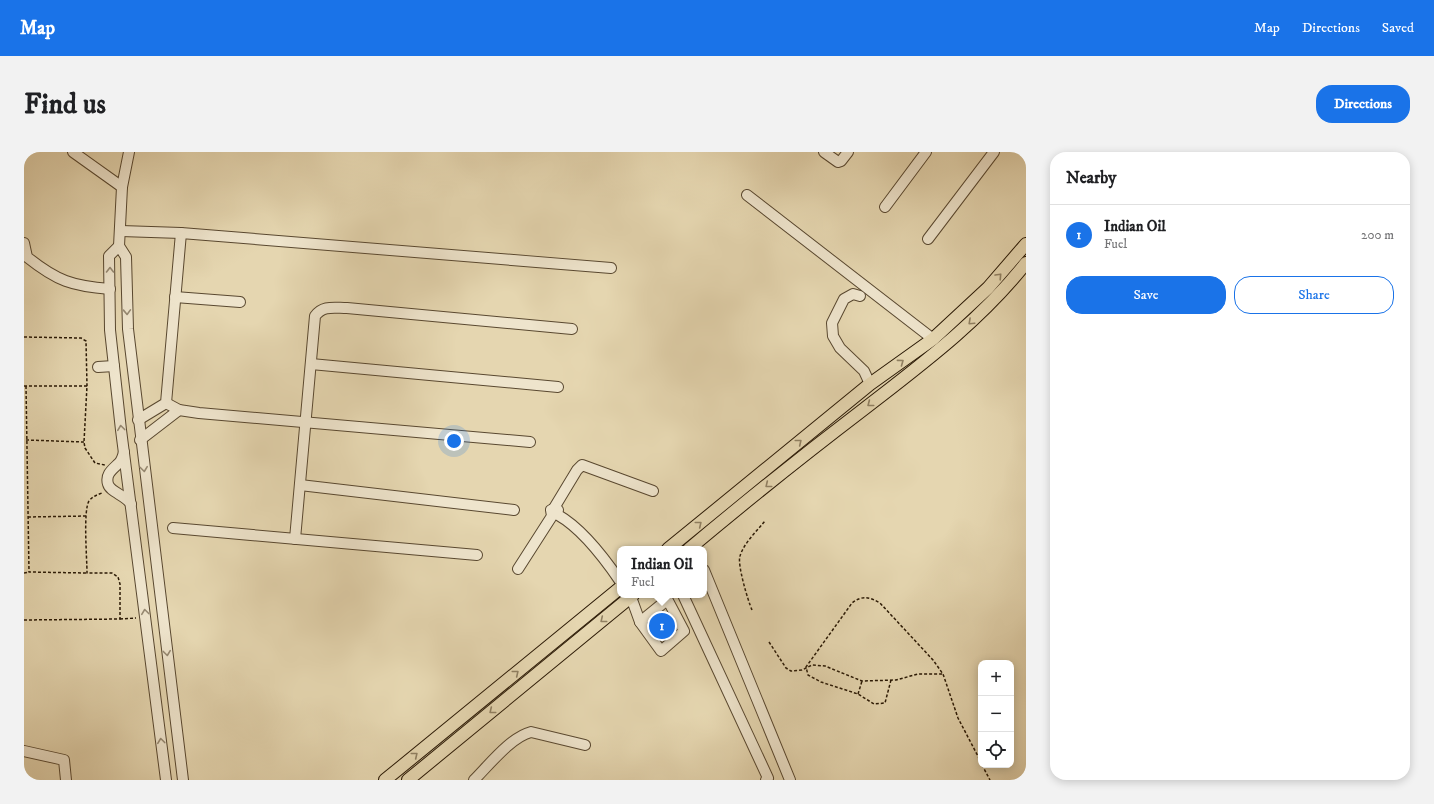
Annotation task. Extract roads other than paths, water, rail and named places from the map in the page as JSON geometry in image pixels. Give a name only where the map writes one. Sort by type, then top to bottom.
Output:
[{"type":"main road","points":[[672,546],[870,384],[932,339],[988,288],[1026,244]]},
{"type":"main road","points":[[695,546],[809,451],[940,349],[996,298],[1026,264]]},
{"type":"main road","points":[[385,780],[617,590]]},
{"type":"main road","points":[[408,780],[630,598]]},
{"type":"street","points":[[73,152],[122,187]]},
{"type":"street","points":[[129,152],[122,187],[121,231],[119,246],[109,256],[110,330],[166,780]]},
{"type":"street","points":[[824,152],[838,162],[841,161],[848,152]]},
{"type":"street","points":[[885,207],[926,152]]},
{"type":"street","points":[[928,239],[994,152]]},
{"type":"street","points":[[747,195],[932,339]]},
{"type":"street","points":[[121,231],[181,233],[611,268]]},
{"type":"street","points":[[166,403],[181,233]]},
{"type":"street","points":[[24,243],[27,258],[60,279],[71,284],[110,289]]},
{"type":"street","points":[[119,246],[126,257],[128,329],[140,440],[184,780]]},
{"type":"street","points":[[860,296],[853,294],[844,299],[832,323],[833,336],[840,348],[864,371],[870,384]]},
{"type":"street","points":[[175,297],[240,302]]},
{"type":"street","points":[[295,539],[315,316],[320,310],[326,307],[572,329]]},
{"type":"street","points":[[311,364],[558,387]]},
{"type":"street","points":[[98,368],[114,366]]},
{"type":"street","points":[[138,420],[166,403]]},
{"type":"street","points":[[166,403],[179,410],[305,423],[530,442]]},
{"type":"street","points":[[140,440],[179,410]]},
{"type":"street","points":[[124,452],[120,462],[113,468],[106,480],[112,490],[126,498],[131,505]]},
{"type":"street","points":[[518,569],[554,513],[576,470],[582,465],[653,491]]},
{"type":"street","points":[[300,485],[514,510]]},
{"type":"street","points":[[554,513],[570,522],[617,577]]},
{"type":"street","points":[[173,528],[477,555]]},
{"type":"street","points":[[707,577],[790,780]]},
{"type":"street","points":[[633,598],[640,622],[661,651],[684,631],[666,598],[640,622]]},
{"type":"street","points":[[684,598],[768,778],[766,780]]},
{"type":"street","points":[[474,780],[524,734],[531,732],[585,745]]},
{"type":"street","points":[[24,751],[64,760],[66,780]]},
{"type":"place","name":"Indian Oil","points":[[662,626]]}]
